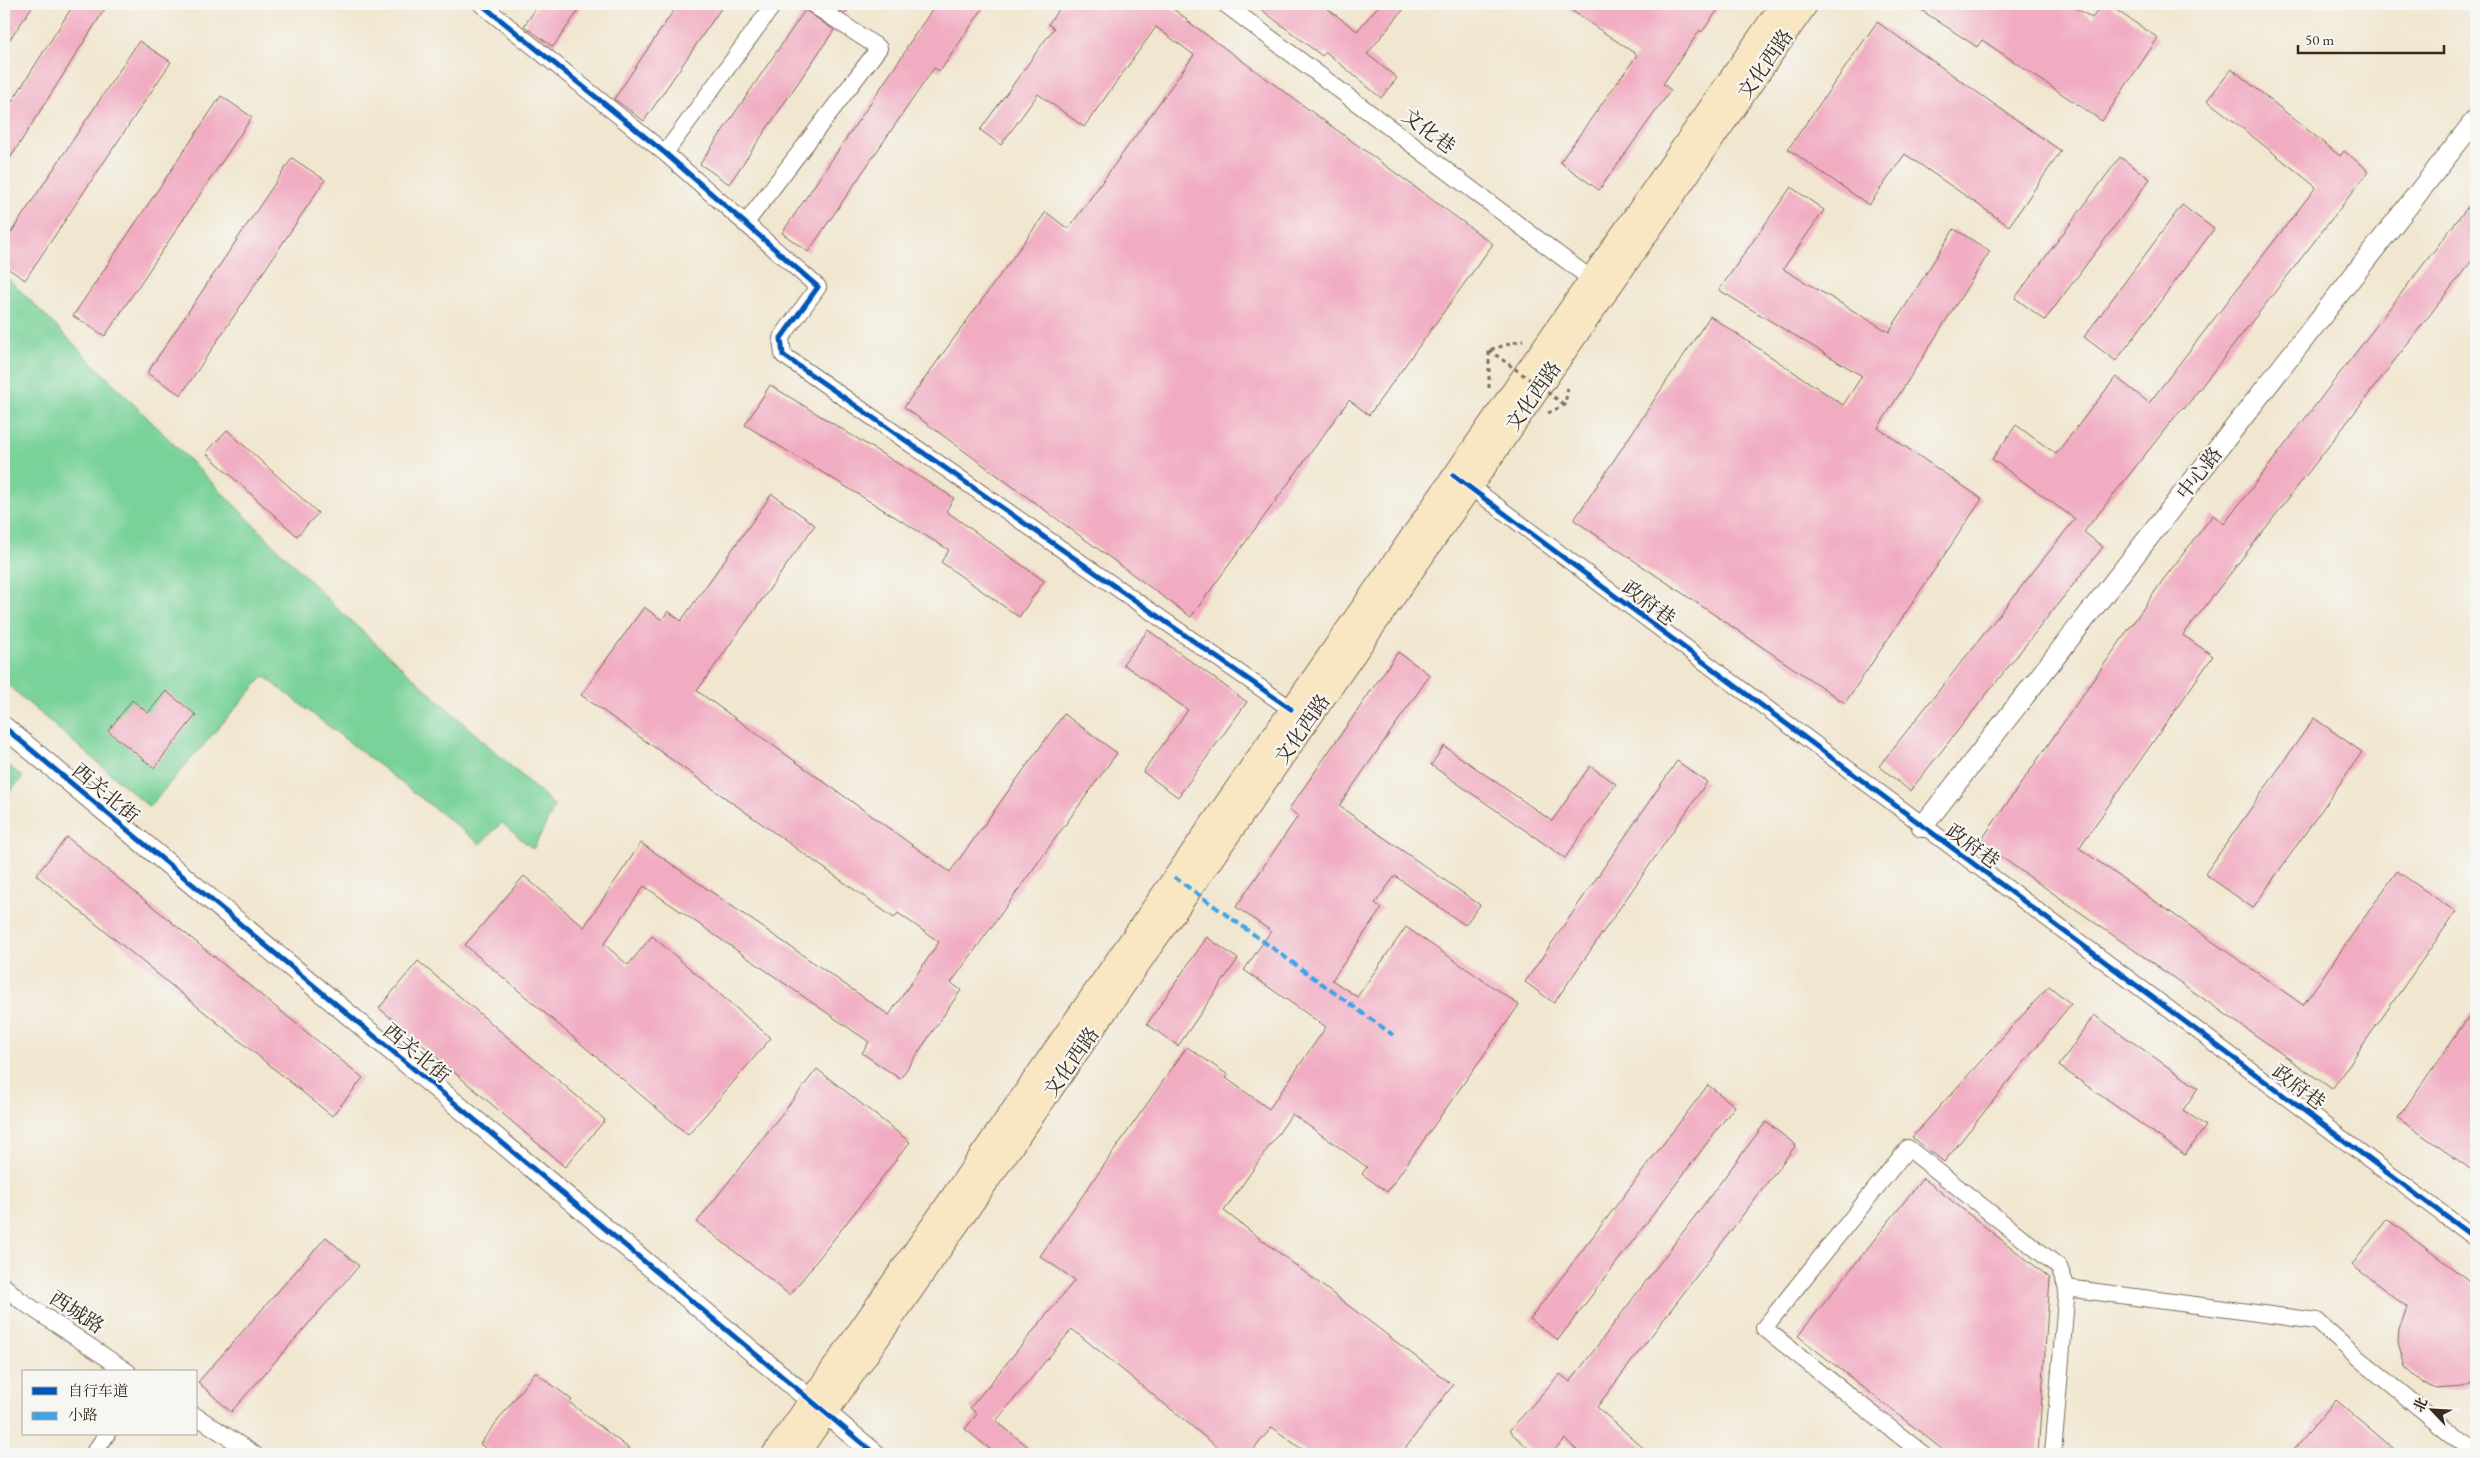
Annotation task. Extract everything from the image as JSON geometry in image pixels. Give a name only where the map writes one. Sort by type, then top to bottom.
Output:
[{"type":"main road","name":"文化西路","points":[[772,1454],[818,1408],[1598,285],[1782,4]]},
{"type":"main road","name":"文化西路","points":[[1598,285],[1807,4]]},
{"type":"main road","name":"文化西路","points":[[798,1454],[818,1408],[1291,709],[1462,481]]},
{"type":"street","points":[[481,4],[665,153],[818,287],[781,338],[783,354],[1291,709]]},
{"type":"street","points":[[665,153],[774,4]]},
{"type":"street","points":[[745,224],[879,48],[812,4]]},
{"type":"street","name":"文化巷","points":[[1225,4],[1598,285]]},
{"type":"street","name":"中心路","points":[[1922,827],[2476,118]]},
{"type":"street","name":"政府巷","points":[[1462,481],[1922,827],[2476,1239]]},
{"type":"street","name":"西关北街","points":[[4,727],[818,1408],[876,1454]]},
{"type":"street","points":[[1923,1454],[1764,1328],[1908,1148],[2059,1267],[2067,1288],[2053,1454]]},
{"type":"street","name":"西城路","points":[[4,1286],[20,1300],[125,1370]]},
{"type":"street","points":[[2067,1288],[2317,1321],[2361,1360],[2476,1454]]},
{"type":"street","points":[[198,1417],[254,1454]]},
{"type":"street","points":[[93,1454],[106,1436]]},
{"type":"path","points":[[1489,350],[1565,405]]},
{"type":"green space","points":[[4,274],[342,613],[555,806],[533,849],[502,823],[480,844],[264,676],[149,807],[4,682]]},
{"type":"green space","points":[[4,762],[23,777],[4,798]]},
{"type":"building","points":[[4,4],[34,4],[4,48]]},
{"type":"building","points":[[74,4],[108,4],[4,168],[4,114]]},
{"type":"building","points":[[539,4],[583,4],[553,47],[524,26]]},
{"type":"building","points":[[678,4],[724,4],[644,121],[614,99]]},
{"type":"building","points":[[830,4],[852,4],[845,14]]},
{"type":"building","points":[[936,4],[986,4],[940,71],[934,68],[808,252],[782,233]]},
{"type":"building","points":[[1063,4],[1166,4],[1493,244],[1369,415],[1349,400],[1191,617],[904,407],[1046,212],[1068,229],[1194,55],[1156,27],[1084,127],[1038,94],[1001,145],[980,130],[1054,28],[1048,24]]},
{"type":"building","points":[[1254,4],[1321,4],[1357,31],[1380,4],[1408,4],[1367,54],[1397,78],[1381,98],[1326,52],[1322,56]]},
{"type":"building","points":[[1562,4],[1722,4],[1702,32],[1700,30],[1663,84],[1671,90],[1599,190],[1560,162],[1637,55]]},
{"type":"building","points":[[1912,4],[2069,4],[2092,18],[2102,4],[2107,4],[2158,38],[2102,121],[1982,40],[1977,47]]},
{"type":"building","points":[[805,10],[834,30],[729,184],[700,164]]},
{"type":"building","points":[[1877,22],[2061,151],[2009,226],[1905,154],[1869,205],[1788,149]]},
{"type":"building","points":[[139,41],[171,62],[25,280],[4,266],[4,243]]},
{"type":"building","points":[[2232,69],[2340,156],[2344,151],[2369,171],[2184,409],[2182,408],[2084,532],[2103,547],[1910,791],[1879,766],[2075,519],[1992,459],[2016,425],[2056,454],[2116,377],[2149,403],[2316,187],[2207,100]]},
{"type":"building","points":[[221,96],[252,117],[105,336],[73,316]]},
{"type":"building","points":[[2120,157],[2150,179],[2045,320],[2015,298]]},
{"type":"building","points":[[292,158],[325,180],[181,395],[147,373]]},
{"type":"building","points":[[1791,187],[1824,210],[1783,269],[1889,332],[1954,229],[1990,251],[1878,428],[1982,499],[1845,703],[1574,520],[1710,316],[1843,405],[1862,376],[1719,290]]},
{"type":"building","points":[[2476,196],[2476,255],[2183,635],[2213,656],[2079,848],[2303,1005],[2397,871],[2456,912],[2332,1089],[1980,842],[2163,580],[2213,515],[2224,524]]},
{"type":"building","points":[[2182,205],[2214,229],[2116,361],[2084,337]]},
{"type":"building","points":[[770,385],[954,498],[946,511],[1044,581],[1019,617],[941,562],[949,550],[745,425]]},
{"type":"building","points":[[227,430],[318,513],[297,536],[206,453]]},
{"type":"building","points":[[772,494],[815,525],[697,691],[950,872],[1064,714],[1117,753],[951,983],[961,990],[900,1079],[862,1053],[869,1042],[644,886],[604,944],[628,965],[652,936],[771,1038],[688,1135],[465,945],[524,876],[584,927],[641,843],[889,1015],[939,942],[898,913],[894,918],[581,695],[644,607],[662,620],[668,611],[681,621]]},
{"type":"building","points":[[1148,630],[1247,702],[1178,797],[1143,772],[1188,710],[1123,664]]},
{"type":"building","points":[[1398,652],[1430,675],[1339,806],[1480,905],[1465,925],[1395,876],[1375,903],[1382,908],[1332,980],[1357,997],[1406,927],[1519,1005],[1387,1192],[1362,1174],[1367,1167],[1292,1114],[1224,1211],[1453,1385],[1401,1454],[1308,1454],[1272,1427],[1250,1454],[1226,1454],[1072,1329],[996,1421],[1037,1454],[996,1454],[965,1429],[977,1414],[970,1408],[1075,1280],[1040,1256],[1187,1047],[1228,1075],[1226,1078],[1269,1109],[1326,1027],[1244,970],[1271,931],[1236,907],[1298,816],[1289,809]]},
{"type":"building","points":[[166,691],[196,715],[154,768],[108,731],[132,700],[148,713]]},
{"type":"building","points":[[2314,718],[2362,752],[2253,908],[2205,874]]},
{"type":"building","points":[[1444,746],[1552,821],[1590,766],[1616,784],[1565,858],[1431,765]]},
{"type":"building","points":[[1677,761],[1707,782],[1554,1003],[1525,982]]},
{"type":"building","points":[[67,837],[363,1078],[332,1116],[36,875]]},
{"type":"building","points":[[1207,937],[1238,959],[1178,1046],[1147,1024]]},
{"type":"building","points":[[418,961],[605,1120],[565,1167],[379,1008]]},
{"type":"building","points":[[2049,986],[2071,1004],[1944,1162],[1912,1137]]},
{"type":"building","points":[[2476,1006],[2476,1173],[2398,1118]]},
{"type":"building","points":[[2094,1015],[2198,1088],[2183,1110],[2206,1126],[2185,1155],[2059,1066]]},
{"type":"building","points":[[817,1069],[910,1142],[790,1295],[697,1222]]},
{"type":"building","points":[[1708,1085],[1735,1106],[1558,1340],[1530,1319]]},
{"type":"building","points":[[1766,1122],[1796,1145],[1597,1407],[1650,1454],[1581,1454],[1565,1439],[1551,1454],[1535,1454],[1509,1431],[1560,1374],[1570,1382]]},
{"type":"building","points":[[1923,1178],[2050,1278],[2038,1454],[1948,1454],[1798,1336]]},
{"type":"building","points":[[2387,1219],[2476,1286],[2476,1381],[2462,1387],[2436,1389],[2424,1384],[2405,1367],[2398,1342],[2399,1330],[2407,1307],[2352,1265]]},
{"type":"building","points":[[326,1237],[359,1266],[231,1412],[198,1382]]},
{"type":"building","points":[[535,1372],[572,1400],[570,1403],[636,1454],[493,1454],[480,1444]]},
{"type":"building","points":[[2336,1400],[2400,1454],[2290,1454]]},
{"type":"marked path","points":[[1174,877],[1393,1035]]},
{"type":"cycle path","points":[[481,4],[665,153],[818,287],[781,338],[783,355],[1291,709]]},
{"type":"cycle path","points":[[1453,475],[2476,1239]]},
{"type":"cycle path","points":[[4,727],[875,1454]]}]
